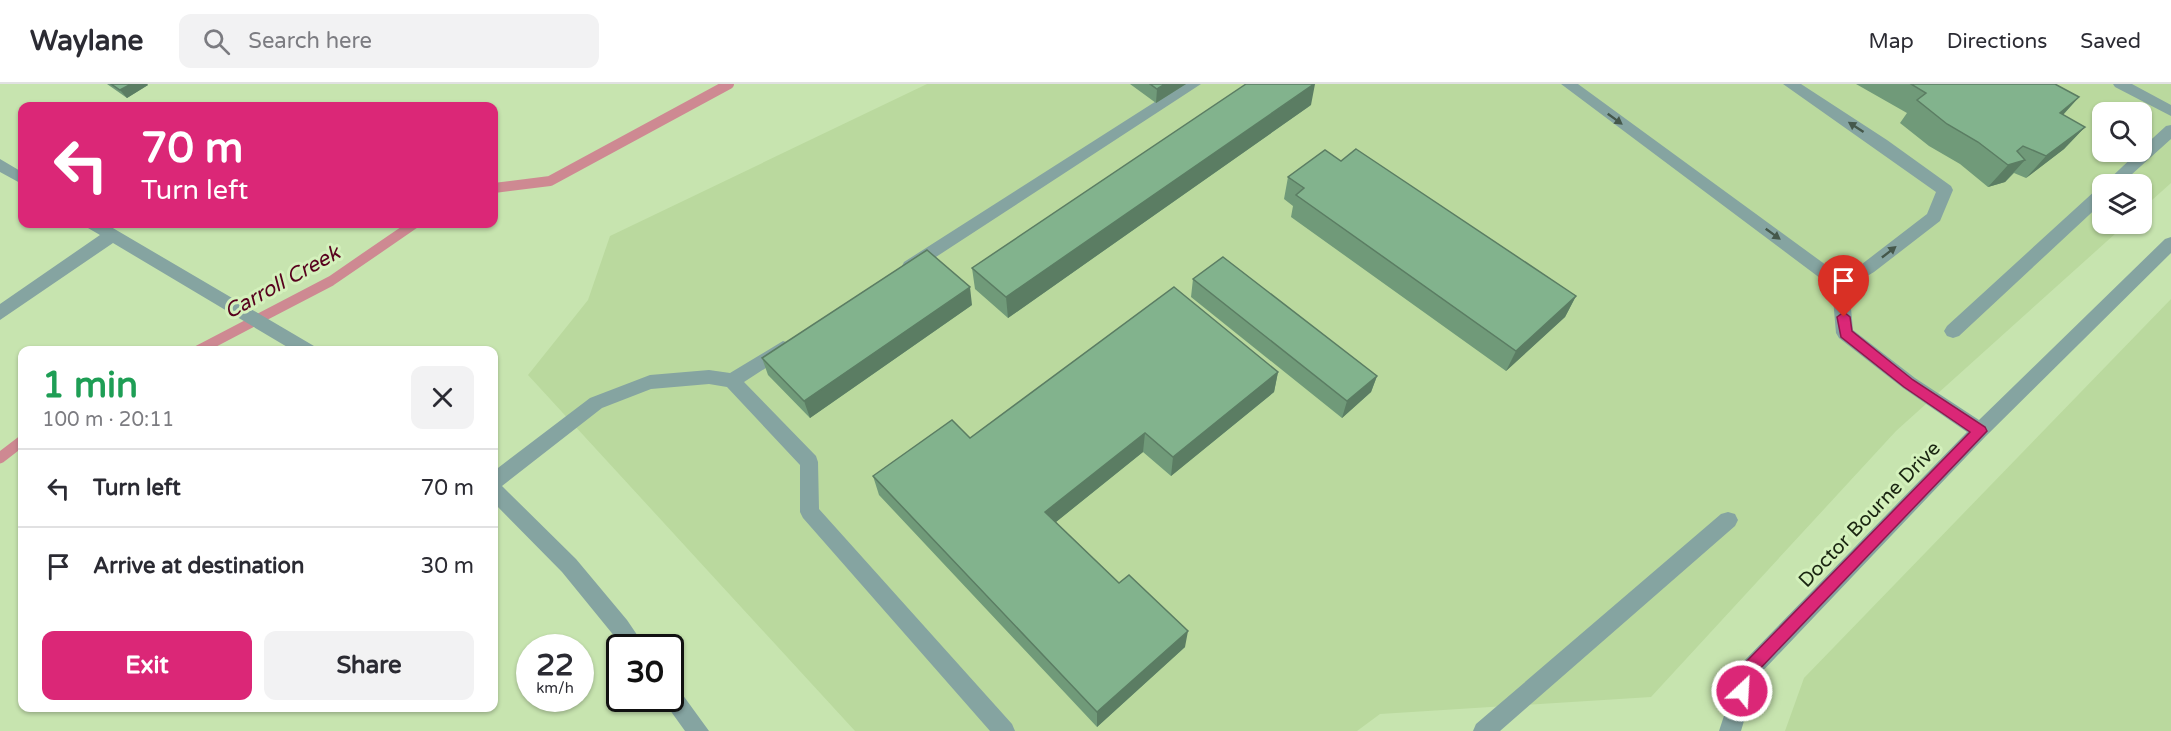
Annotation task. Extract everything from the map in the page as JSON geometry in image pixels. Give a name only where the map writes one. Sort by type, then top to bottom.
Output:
[{"type":"street","points":[[893,278],[1194,84]]},
{"type":"street","points":[[1568,84],[1840,284],[1845,333],[1909,383],[1980,431]]},
{"type":"street","points":[[1790,84],[1882,144],[1945,190],[1934,217],[1868,268],[1840,284]]},
{"type":"street","points":[[2120,84],[2171,111]]},
{"type":"street","points":[[2123,174],[2171,130]]},
{"type":"street","points":[[0,165],[18,176]]},
{"type":"street","points":[[1953,331],[2092,203]]},
{"type":"street","points":[[101,228],[209,290],[300,346]]},
{"type":"street","points":[[0,313],[113,235]]},
{"type":"street","name":"Doctor Bourne Drive","points":[[1730,731],[1748,671],[1980,431],[2170,245]]},
{"type":"street","points":[[732,381],[792,342]]},
{"type":"street","points":[[498,478],[596,403],[650,382],[709,376],[732,381],[809,462],[810,512],[1004,731]]},
{"type":"street","points":[[498,494],[539,532],[626,634]]},
{"type":"street","points":[[1484,731],[1728,520]]},
{"type":"street","points":[[684,712],[698,731]]},
{"type":"shaded area","points":[[927,84],[2171,84],[2171,183],[2152,200],[2152,174],[2092,174],[2092,234],[2115,234],[1896,431],[1651,697],[1380,714],[1357,731],[855,731],[528,375],[588,300],[610,236]]},
{"type":"shaded area","points":[[2171,299],[2171,731],[1785,731],[1804,678]]},
{"type":"building","points":[[111,84],[131,84],[120,90]]},
{"type":"building","points":[[1150,84],[1165,84],[1157,89]]},
{"type":"building","points":[[1246,84],[1314,84],[1006,297],[972,268]]},
{"type":"building","points":[[1911,84],[2055,84],[2079,97],[2060,113],[2085,127],[2046,156],[2023,146],[2017,151],[2025,160],[2008,165],[1978,142],[1947,124],[1917,100],[1926,93]]},
{"type":"building","points":[[1356,149],[1576,296],[1516,351],[1296,195],[1304,188],[1288,177],[1325,150],[1341,161]]},
{"type":"building","points":[[927,250],[970,287],[804,401],[762,358]]},
{"type":"building","points":[[1223,257],[1377,376],[1347,401],[1193,279]]},
{"type":"building","points":[[1174,287],[1278,372],[1173,457],[1145,433],[1045,512],[1119,583],[1129,575],[1188,631],[1097,712],[873,476],[952,420],[970,438]]},
{"type":"waterway","name":"Carroll Creek","points":[[498,188],[550,181],[729,84]]},
{"type":"waterway","name":"Carroll Creek","points":[[207,346],[331,281],[408,228]]},
{"type":"waterway","name":"Carroll Creek","points":[[0,458],[18,444]]},
{"type":"route","points":[[1742,691],[1748,671],[1980,431],[1909,383],[1845,333],[1844,317]]}]
